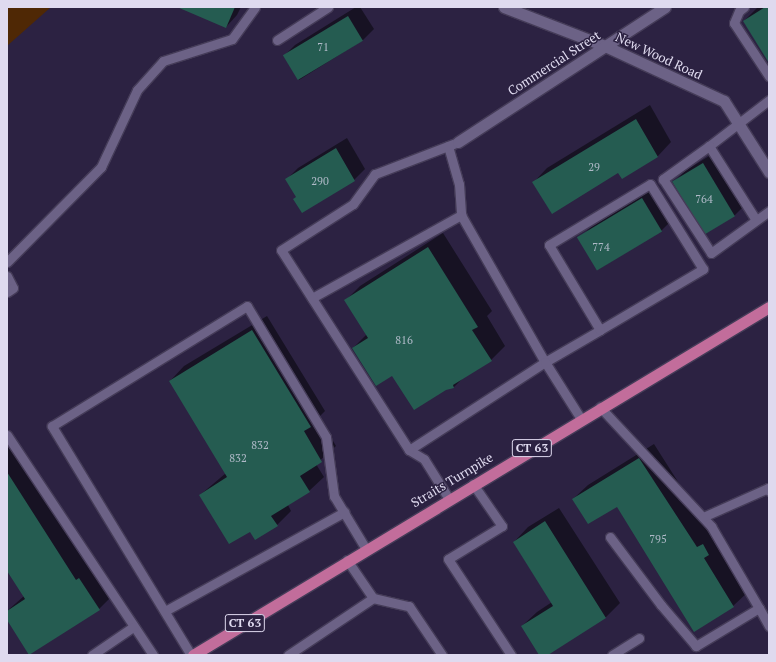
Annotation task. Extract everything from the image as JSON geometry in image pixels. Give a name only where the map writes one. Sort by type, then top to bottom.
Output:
[{"type":"main road","name":"Straits Turnpike","points":[[192,655],[449,498],[769,307]]},
{"type":"street","name":"New Wood Road","points":[[504,7],[605,46],[724,101],[769,172]]},
{"type":"street","name":"Commercial Street","points":[[453,144],[665,7]]},
{"type":"lane","points":[[7,262],[101,167],[137,90],[163,61],[232,39],[255,7]]},
{"type":"lane","points":[[277,40],[328,7]]},
{"type":"lane","points":[[744,7],[739,10],[734,23],[769,76]]},
{"type":"lane","points":[[769,100],[740,125],[663,179],[711,253],[769,211]]},
{"type":"lane","points":[[449,498],[424,459],[409,450],[281,250],[353,204],[375,174],[453,144],[459,184],[461,215],[545,362],[581,419]]},
{"type":"lane","points":[[709,146],[756,220]]},
{"type":"lane","points":[[409,450],[545,362],[600,330],[703,269],[650,184],[548,245],[600,330]]},
{"type":"lane","points":[[312,298],[461,215]]},
{"type":"lane","points":[[7,276],[13,288],[7,292]]},
{"type":"lane","points":[[192,655],[52,426],[247,306],[326,437],[334,496],[366,549]]},
{"type":"lane","points":[[600,407],[711,526],[769,626]]},
{"type":"lane","points":[[7,435],[153,655]]},
{"type":"lane","points":[[473,484],[502,526],[448,559],[511,655]]},
{"type":"lane","points":[[703,517],[768,488],[769,491]]},
{"type":"lane","points":[[164,611],[344,512]]},
{"type":"lane","points":[[610,537],[661,606],[696,646],[759,608]]},
{"type":"lane","points":[[347,560],[373,598],[409,606],[442,655]]},
{"type":"lane","points":[[288,655],[373,598]]},
{"type":"lane","points":[[92,655],[134,627]]},
{"type":"lane","points":[[612,655],[639,638]]},
{"type":"shaded area","points":[[7,7],[51,7],[7,46]]},
{"type":"building","points":[[177,7],[235,7],[226,28]]},
{"type":"building","points":[[765,7],[769,7],[769,63],[743,21]]},
{"type":"building","points":[[348,16],[363,41],[298,80],[283,55]]},
{"type":"building","points":[[636,119],[658,157],[622,179],[618,173],[552,214],[532,182]]},
{"type":"building","points":[[336,148],[355,181],[302,213],[293,199],[296,197],[285,179]]},
{"type":"building","points":[[703,163],[735,216],[704,235],[672,182]]},
{"type":"building","points":[[642,198],[662,231],[597,271],[577,237]]},
{"type":"building","points":[[428,247],[478,327],[472,330],[492,361],[453,385],[454,388],[446,390],[414,410],[392,376],[376,386],[352,348],[368,338],[344,300]]},
{"type":"building","points":[[252,330],[311,427],[304,431],[322,462],[300,476],[310,492],[271,516],[278,526],[255,540],[250,532],[229,544],[199,495],[227,477],[169,381]]},
{"type":"building","points":[[639,458],[697,547],[703,544],[709,555],[704,558],[734,607],[694,632],[617,507],[588,524],[572,499]]},
{"type":"building","points":[[7,472],[76,580],[79,578],[100,610],[29,655],[7,620],[7,611],[25,599],[7,571]]},
{"type":"building","points":[[545,521],[606,618],[548,655],[539,655],[521,626],[553,606],[513,542]]}]
